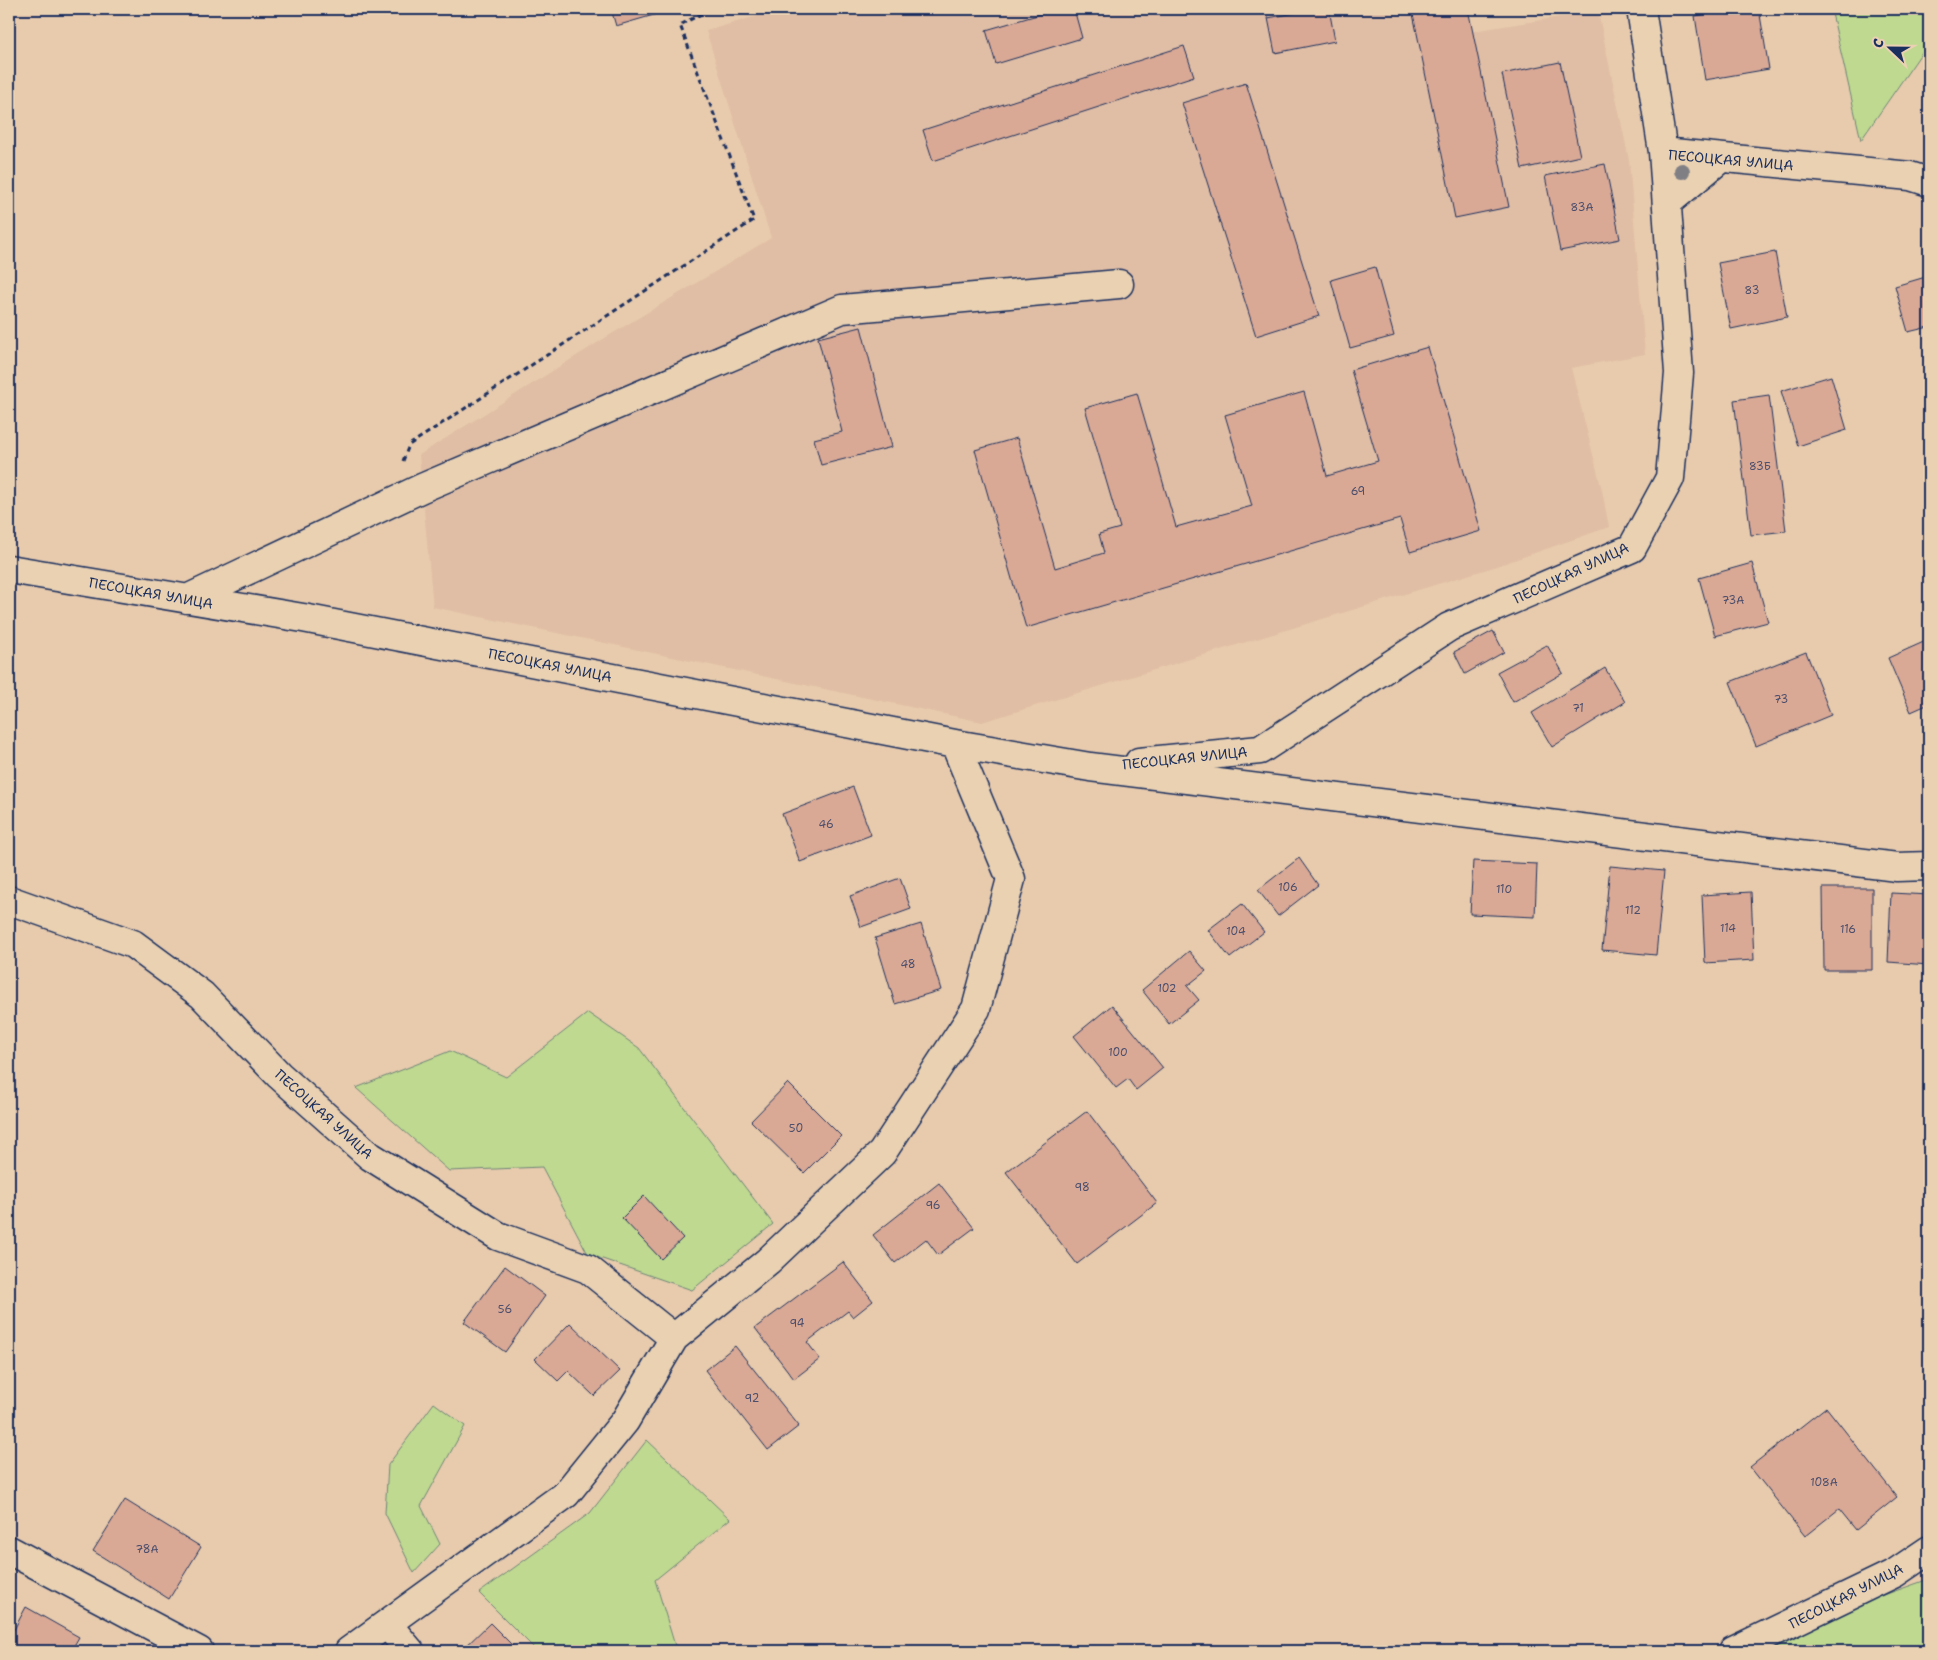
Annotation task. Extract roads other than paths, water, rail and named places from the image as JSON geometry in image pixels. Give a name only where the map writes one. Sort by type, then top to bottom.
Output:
[{"type":"street","points":[[1641,9],[1663,152]]},
{"type":"street","name":"ПЕСОЦКАЯ УЛИЦА","points":[[1090,767],[1260,750],[1449,627],[1632,548],[1670,478],[1679,373],[1663,152],[1910,176],[1929,182]]},
{"type":"street","points":[[1667,203],[1721,158]]},
{"type":"street","points":[[187,599],[422,488],[842,309],[1119,284]]},
{"type":"street","name":"ПЕСОЦКАЯ УЛИЦА","points":[[9,569],[313,620],[956,744],[1090,767],[1897,867],[1929,866]]},
{"type":"street","points":[[349,1651],[566,1494],[624,1420],[674,1338],[768,1261],[882,1154],[976,1009],[1011,880],[956,744]]},
{"type":"street","name":"ПЕСОЦКАЯ УЛИЦА","points":[[9,900],[133,944],[202,995],[279,1075],[370,1156],[498,1236],[588,1269],[674,1338]]},
{"type":"street","points":[[9,1550],[199,1651]]},
{"type":"street","name":"ПЕСОЦКАЯ УЛИЦА","points":[[1733,1651],[1895,1573],[1929,1550]]},
{"type":"street","points":[[387,1624],[410,1651]]}]
